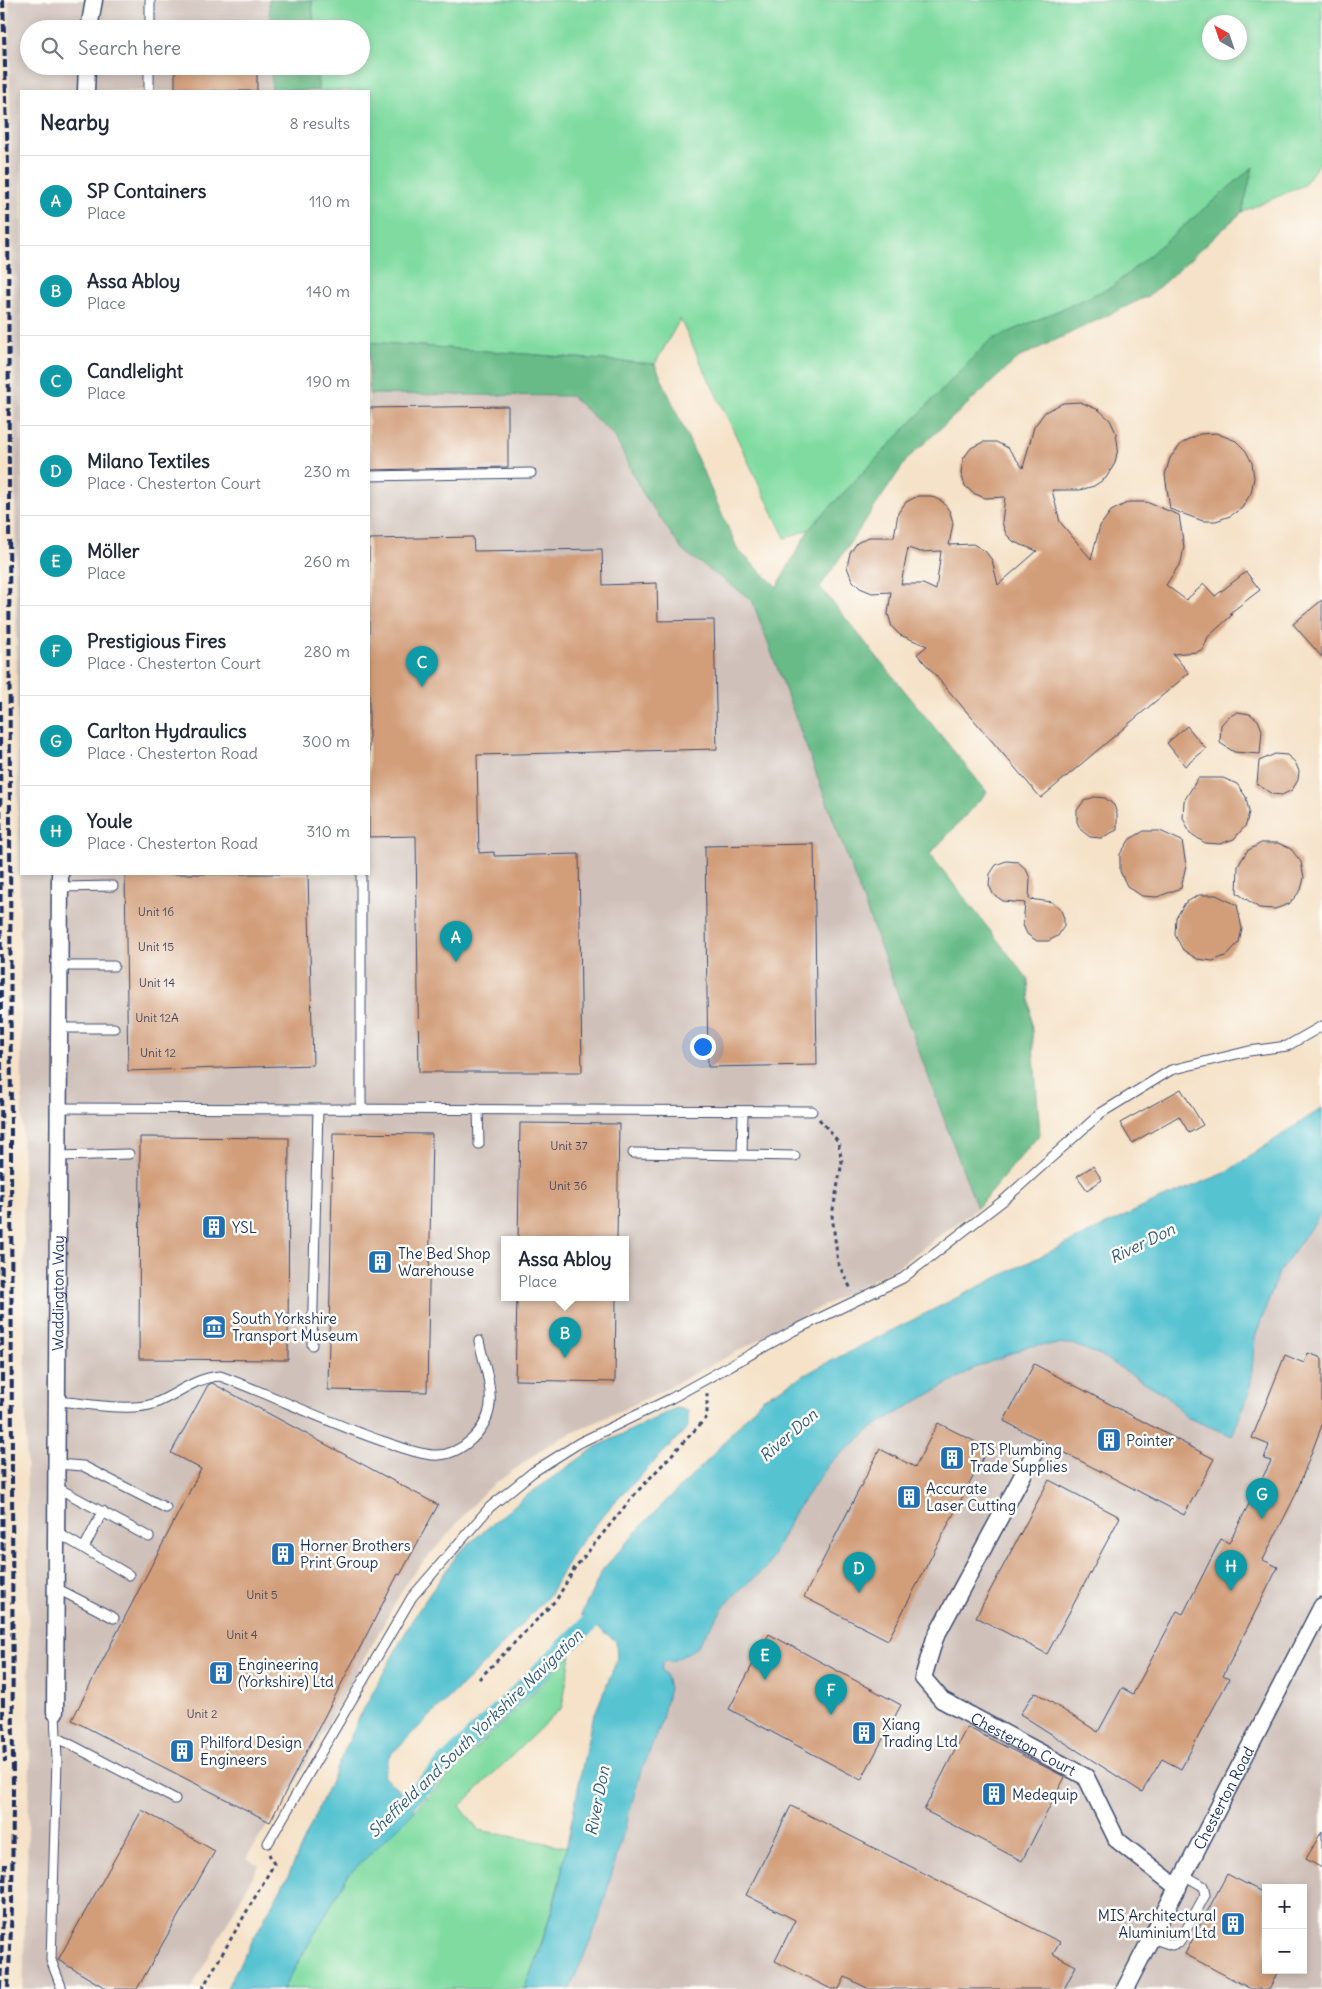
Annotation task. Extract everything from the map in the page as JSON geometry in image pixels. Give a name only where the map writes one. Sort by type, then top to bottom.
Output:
[{"type":"street","points":[[91,20],[94,0]]},
{"type":"street","points":[[86,75],[86,90]]},
{"type":"street","name":"Waddington Way","points":[[55,1712],[60,880]]},
{"type":"street","name":"Chesterton Court","points":[[1033,1456],[935,1638],[923,1678],[942,1700],[1086,1777],[1117,1840],[1131,1854],[1181,1882]]},
{"type":"street","name":"Chesterton Road","points":[[1125,1989],[1322,1606]]},
{"type":"lane","points":[[150,0],[150,20]]},
{"type":"lane","points":[[149,75],[149,90]]},
{"type":"lane","points":[[370,476],[531,474]]},
{"type":"lane","points":[[361,875],[361,1108]]},
{"type":"lane","points":[[60,880],[113,886]]},
{"type":"lane","points":[[60,966],[114,966]]},
{"type":"lane","points":[[268,1843],[412,1597],[490,1507],[533,1472],[579,1444],[707,1379],[794,1331],[903,1278],[1004,1200],[1101,1113],[1171,1070],[1249,1051],[1287,1046],[1322,1026]]},
{"type":"lane","points":[[60,1028],[114,1028]]},
{"type":"lane","points":[[59,1108],[812,1111]]},
{"type":"lane","points":[[312,1345],[318,1109]]},
{"type":"lane","points":[[478,1109],[480,1144]]},
{"type":"lane","points":[[742,1155],[743,1111]]},
{"type":"lane","points":[[633,1153],[795,1156]]},
{"type":"lane","points":[[59,1156],[129,1154]]},
{"type":"lane","points":[[57,1401],[139,1407],[159,1401],[205,1377],[220,1376],[332,1424],[419,1453],[435,1456],[453,1452],[470,1441],[485,1422],[490,1404],[479,1341]]},
{"type":"lane","points":[[57,1464],[83,1466],[166,1508]]},
{"type":"lane","points":[[56,1487],[149,1537]]},
{"type":"lane","points":[[84,1548],[102,1511]]},
{"type":"lane","points":[[56,1532],[129,1575]]},
{"type":"lane","points":[[56,1588],[114,1618]]},
{"type":"lane","points":[[55,1712],[51,1960],[60,1989]]},
{"type":"lane","points":[[56,1737],[175,1799]]},
{"type":"lane","points":[[1151,1938],[1172,1945],[1179,1943],[1205,1895],[1203,1886],[1181,1882]]},
{"type":"path","points":[[812,1111],[838,1141],[842,1162],[832,1215],[838,1263],[857,1300]]},
{"type":"path","points":[[479,1680],[557,1599],[574,1569],[635,1494],[708,1417],[707,1379]]},
{"type":"path","points":[[202,1989],[274,1864],[266,1847],[268,1843]]},
{"type":"shaded area","points":[[9,0],[269,0],[270,20],[20,20],[20,75],[271,75],[272,90],[20,90],[20,875],[370,875],[370,394],[571,396],[614,435],[642,492],[683,551],[752,600],[977,1208],[897,1267],[660,1392],[551,1443],[485,1491],[408,1580],[294,1785],[246,1858],[259,1865],[191,1989],[23,1989],[30,1763]]},
{"type":"shaded area","points":[[1322,1212],[1322,1989],[570,1989],[598,1922],[641,1771],[660,1727],[666,1676],[661,1668],[664,1661],[696,1648],[729,1600],[768,1566],[794,1513],[830,1463],[875,1425],[975,1368],[1029,1346],[1072,1344],[1100,1355],[1166,1395],[1186,1417],[1250,1389],[1255,1338],[1279,1272]]},
{"type":"green space","points":[[269,0],[312,0],[313,20],[270,20]]},
{"type":"green space","points":[[312,0],[1322,0],[1322,159],[1304,185],[1242,212],[1253,167],[1112,287],[989,341],[809,529],[785,538],[680,319],[655,364],[370,342],[370,90],[318,90],[317,75],[370,75],[370,20],[313,20]]},
{"type":"green space","points":[[271,75],[317,75],[318,90],[272,90]]},
{"type":"green space","points":[[1253,167],[1242,212],[1150,295],[1018,358],[908,458],[820,587],[987,792],[930,854],[1028,979],[1040,1134],[977,1208],[752,600],[683,551],[642,492],[614,435],[571,396],[370,394],[370,342],[655,364],[738,550],[777,587],[809,529],[989,341],[1112,287]]},
{"type":"green space","points":[[571,1655],[562,1707],[460,1806],[478,1830],[567,1847],[549,1919],[524,1989],[283,1989],[348,1875]]},
{"type":"water","name":"River Don","points":[[1322,1108],[1322,1212],[1279,1272],[1255,1338],[1250,1389],[1232,1436],[1186,1417],[1166,1395],[1099,1355],[1072,1344],[1029,1346],[975,1368],[876,1425],[830,1463],[794,1513],[768,1566],[729,1600],[696,1648],[671,1662],[664,1661],[661,1668],[666,1676],[669,1688],[660,1727],[641,1771],[598,1922],[570,1989],[524,1989],[539,1953],[558,1890],[591,1723],[617,1660],[616,1641],[581,1615],[603,1569],[649,1518],[710,1458],[762,1399],[821,1366],[1012,1270],[1156,1201],[1225,1173]]},
{"type":"water","points":[[676,1408],[688,1411],[688,1427],[611,1506],[574,1551],[550,1594],[489,1659],[389,1756],[383,1776],[398,1789],[415,1811],[348,1875],[283,1989],[226,1989],[289,1874],[360,1716],[415,1615],[459,1552],[522,1499],[596,1447]]},
{"type":"building","points":[[175,75],[257,75],[257,90],[175,90]]},
{"type":"building","points":[[1080,402],[1099,410],[1110,420],[1116,433],[1118,448],[1115,463],[1106,478],[1094,486],[1080,490],[1052,490],[1060,522],[1091,559],[1100,526],[1111,511],[1129,502],[1146,502],[1179,515],[1184,547],[1181,562],[1166,585],[1186,600],[1204,584],[1215,596],[1246,572],[1260,590],[1230,613],[1232,615],[1208,637],[1203,649],[1197,652],[1173,654],[1189,673],[1041,798],[917,654],[927,646],[900,635],[892,627],[888,614],[891,592],[872,593],[860,588],[852,580],[847,567],[850,553],[857,543],[869,537],[894,537],[898,513],[906,502],[918,496],[931,496],[943,502],[950,512],[953,523],[949,545],[973,544],[985,551],[992,560],[998,585],[1037,551],[1014,542],[1006,534],[1002,522],[1005,497],[985,498],[973,493],[965,486],[961,473],[963,459],[971,448],[983,442],[996,442],[1008,448],[1023,468],[1034,427],[1045,412],[1063,403]],"holes":[[[908,548],[920,552],[941,551],[936,590],[923,584],[901,584]]]},
{"type":"building","points":[[508,406],[508,467],[370,470],[370,408]]},
{"type":"building","points":[[1216,433],[1236,441],[1246,451],[1252,463],[1254,478],[1251,493],[1242,508],[1230,516],[1216,521],[1203,521],[1170,509],[1165,475],[1170,458],[1182,443],[1200,434]]},
{"type":"building","points":[[473,537],[474,551],[602,549],[603,585],[657,583],[658,621],[714,620],[717,749],[477,755],[479,853],[494,852],[494,856],[579,854],[582,1072],[419,1072],[416,836],[370,837],[370,539]]},
{"type":"building","points":[[1322,600],[1322,657],[1293,624]]},
{"type":"building","points":[[1238,712],[1250,714],[1258,720],[1262,730],[1260,754],[1234,752],[1220,743],[1221,725],[1228,717]]},
{"type":"building","points":[[1187,726],[1206,749],[1185,766],[1167,743]]},
{"type":"building","points":[[1275,754],[1287,755],[1295,762],[1299,771],[1298,780],[1292,790],[1282,795],[1272,794],[1257,784],[1259,761]]},
{"type":"building","points":[[1198,778],[1223,778],[1237,784],[1246,797],[1249,812],[1246,825],[1234,839],[1220,844],[1205,843],[1190,833],[1183,818],[1184,801]]},
{"type":"building","points":[[1094,797],[1105,798],[1114,805],[1117,814],[1117,830],[1101,838],[1090,837],[1081,830],[1077,822],[1077,810],[1084,801]]},
{"type":"building","points":[[1144,831],[1160,831],[1182,841],[1186,865],[1181,888],[1157,897],[1142,896],[1127,886],[1120,871],[1120,854],[1130,839]]},
{"type":"building","points":[[1261,843],[1278,843],[1291,849],[1301,862],[1304,878],[1301,890],[1289,904],[1275,909],[1259,908],[1237,893],[1238,866],[1247,851]]},
{"type":"building","points":[[814,844],[817,1065],[708,1067],[705,846]]},
{"type":"building","points":[[1006,861],[1018,862],[1026,869],[1030,878],[1029,899],[1052,902],[1060,908],[1064,918],[1064,926],[1058,936],[1048,941],[1037,941],[1027,934],[1023,925],[1025,903],[1003,901],[993,894],[989,885],[990,874],[996,865]]},
{"type":"building","points":[[125,875],[308,875],[313,1065],[128,1071]]},
{"type":"building","points":[[1199,895],[1216,895],[1237,905],[1242,929],[1239,942],[1227,955],[1213,961],[1197,959],[1183,950],[1175,935],[1176,918],[1185,903]]},
{"type":"building","points":[[1181,1089],[1203,1125],[1189,1133],[1179,1116],[1132,1143],[1120,1123]]},
{"type":"building","points":[[520,1123],[619,1124],[617,1236],[518,1236]]},
{"type":"building","name":"The Bed Shop Warehouse","points":[[333,1133],[432,1134],[427,1392],[328,1390]]},
{"type":"building","points":[[140,1137],[289,1138],[288,1360],[139,1359]]},
{"type":"building","points":[[1093,1166],[1102,1180],[1087,1190],[1077,1176]]},
{"type":"building","points":[[517,1301],[616,1301],[615,1382],[515,1380]]},
{"type":"building","points":[[1308,1353],[1322,1358],[1322,1425],[1295,1496],[1263,1560],[1278,1567],[1223,1676],[1229,1679],[1181,1769],[1162,1759],[1142,1792],[1020,1714],[1035,1692],[1098,1732],[1122,1688],[1133,1694],[1177,1611],[1183,1614],[1221,1539],[1229,1543],[1271,1461],[1264,1459],[1269,1445],[1252,1438],[1285,1355],[1304,1363]]},
{"type":"building","name":"Pointer","points":[[1034,1364],[1214,1459],[1184,1515],[1004,1421]]},
{"type":"building","points":[[212,1383],[438,1505],[400,1575],[398,1574],[270,1822],[72,1720],[201,1469],[171,1453],[208,1385]]},
{"type":"building","points":[[938,1423],[988,1448],[888,1640],[804,1597],[880,1449],[915,1467]]},
{"type":"building","points":[[1049,1480],[1120,1517],[1047,1654],[976,1617]]},
{"type":"building","points":[[769,1634],[901,1705],[861,1780],[729,1709]]},
{"type":"building","name":"Medequip","points":[[967,1727],[1065,1777],[1022,1861],[924,1810]]},
{"type":"building","points":[[791,1806],[1060,1942],[1053,1954],[1076,1966],[1064,1989],[869,1989],[845,1977],[839,1989],[831,1989],[775,1961],[795,1920],[746,1895]]},
{"type":"building","points":[[142,1810],[215,1851],[137,1989],[107,1989],[58,1960]]},
{"type":"building","points":[[1322,1831],[1322,1868],[1306,1859]]},
{"type":"building","name":"MIS Architectural Aluminium Ltd","points":[[1227,1874],[1262,1892],[1262,1974],[1277,1974],[1269,1989],[1251,1989],[1185,1954]]},
{"type":"waterway","name":"Sheffield and South Yorkshire Navigation","points":[[390,1818],[607,1606]]},
{"type":"railway","points":[[3,0],[8,165],[13,1799],[12,1908],[8,1989]]},
{"type":"railway","points":[[0,702],[3,1715],[5,1762]]},
{"type":"railway","points":[[0,1989],[5,1864]]},
{"type":"place","name":"Candlelight","points":[[422,687]]},
{"type":"place","name":"SP Containers","points":[[456,962]]},
{"type":"place","name":"YSL","points":[[214,1227]]},
{"type":"place","name":"The Bed Shop Warehouse","points":[[380,1262]]},
{"type":"place","name":"South Yorkshire Transport Museum","points":[[214,1327]]},
{"type":"place","name":"Assa Abloy","points":[[565,1358]]},
{"type":"place","name":"Pointer","points":[[1109,1440]]},
{"type":"place","name":"PTS Plumbing Trade Supplies","points":[[952,1458]]},
{"type":"place","name":"Accurate Laser Cutting","points":[[909,1497]]},
{"type":"place","name":"Carlton Hydraulics","points":[[1262,1519]]},
{"type":"place","name":"Horner Brothers Print Group","points":[[283,1554]]},
{"type":"place","name":"Youle","points":[[1231,1591]]},
{"type":"place","name":"Milano Textiles","points":[[859,1593]]},
{"type":"place","name":"Engineering (Yorkshire) Ltd","points":[[221,1673]]},
{"type":"place","name":"Möller","points":[[765,1680]]},
{"type":"place","name":"Prestigious Fires","points":[[831,1715]]},
{"type":"place","name":"Xiang Trading Ltd","points":[[864,1733]]},
{"type":"place","name":"Philford Design Engineers","points":[[182,1751]]},
{"type":"place","name":"Medequip","points":[[994,1794]]},
{"type":"place","name":"MIS Architectural Aluminium Ltd","points":[[1233,1924]]}]
